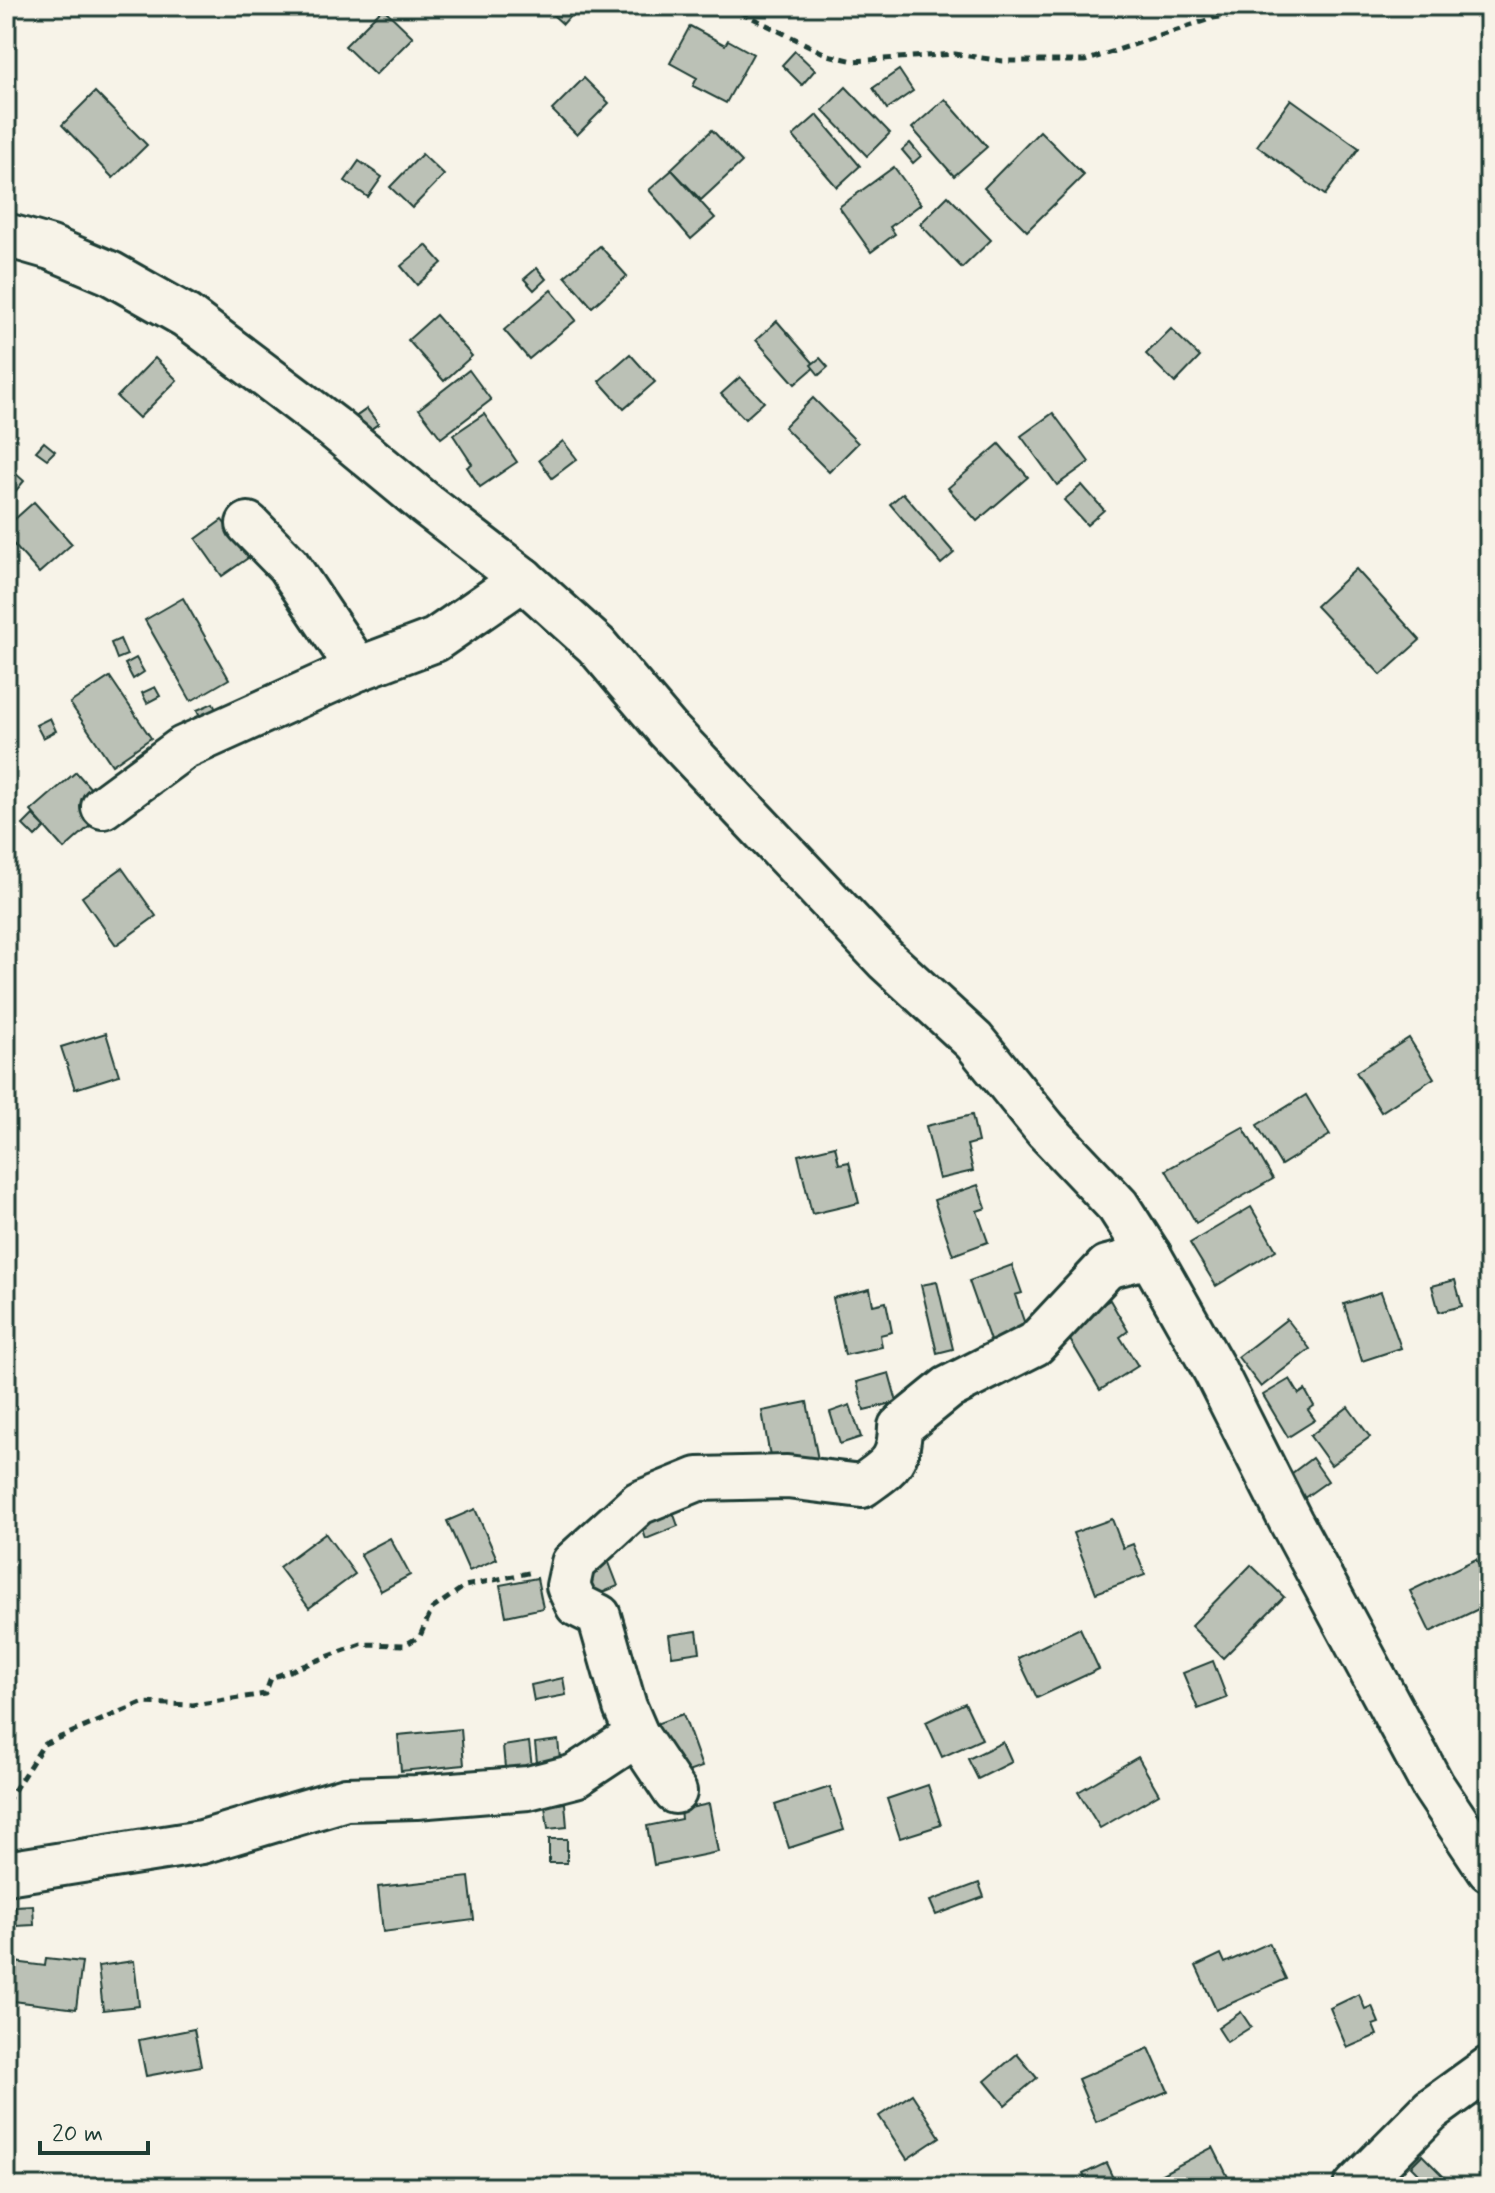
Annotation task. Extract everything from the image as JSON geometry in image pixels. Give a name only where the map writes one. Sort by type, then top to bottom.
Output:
[{"type":"street","points":[[6,235],[51,248],[110,273],[186,316],[333,427],[523,579],[596,645],[667,729],[886,960],[974,1041],[1046,1130],[1118,1206],[1150,1256],[1215,1371],[1291,1522],[1433,1786],[1489,1870]]},
{"type":"street","points":[[248,524],[288,565],[358,669]]},
{"type":"street","points":[[103,807],[183,748],[358,669],[435,640],[523,579]]},
{"type":"street","points":[[675,1792],[637,1735],[625,1707],[599,1616],[577,1605],[568,1586],[573,1563],[639,1503],[698,1479],[787,1477],[862,1486],[891,1465],[899,1445],[900,1427],[948,1388],[1035,1344],[1107,1267],[1150,1256]]},
{"type":"street","points":[[6,1873],[202,1842],[346,1799],[528,1788],[575,1776],[637,1735]]},
{"type":"street","points":[[1355,2187],[1431,2110],[1489,2068]]},
{"type":"path","points":[[728,6],[828,55],[854,61],[955,54],[1003,61],[1085,61],[1213,18],[1293,7],[1362,6]]},
{"type":"path","points":[[6,1803],[44,1744],[72,1732],[142,1703],[193,1705],[265,1694],[271,1678],[361,1644],[405,1645],[420,1636],[432,1609],[465,1586],[573,1563]]},
{"type":"building","points":[[543,6],[579,6],[563,24]]},
{"type":"building","points":[[383,8],[413,37],[375,75],[345,46]]},
{"type":"building","points":[[690,26],[725,45],[728,40],[753,54],[726,103],[693,86],[697,78],[670,63]]},
{"type":"building","points":[[795,51],[815,70],[802,85],[782,65]]},
{"type":"building","points":[[899,70],[913,91],[887,109],[873,88]]},
{"type":"building","points":[[584,78],[609,103],[577,135],[552,110]]},
{"type":"building","points":[[846,87],[890,133],[867,156],[823,110]]},
{"type":"building","points":[[95,92],[147,145],[113,178],[62,125]]},
{"type":"building","points":[[945,99],[987,147],[954,176],[912,128]]},
{"type":"building","points":[[1291,99],[1359,148],[1325,195],[1257,146]]},
{"type":"building","points":[[817,115],[860,166],[837,187],[793,136]]},
{"type":"building","points":[[712,130],[742,162],[701,200],[671,169]]},
{"type":"building","points":[[1040,131],[1084,175],[1027,231],[984,188]]},
{"type":"building","points":[[910,143],[921,156],[913,163],[902,150]]},
{"type":"building","points":[[422,154],[444,175],[412,208],[390,187]]},
{"type":"building","points":[[359,161],[382,177],[368,197],[345,181]]},
{"type":"building","points":[[894,167],[921,204],[890,227],[895,234],[871,252],[839,207]]},
{"type":"building","points":[[672,170],[715,218],[691,239],[649,190]]},
{"type":"building","points":[[948,196],[991,240],[962,268],[920,224]]},
{"type":"building","points":[[426,245],[442,263],[417,285],[401,266]]},
{"type":"building","points":[[600,246],[627,276],[592,307],[565,276]]},
{"type":"building","points":[[537,268],[546,279],[534,290],[524,279]]},
{"type":"building","points":[[551,290],[576,320],[529,359],[504,330]]},
{"type":"building","points":[[436,315],[472,356],[444,381],[408,340]]},
{"type":"building","points":[[777,321],[816,366],[795,384],[756,340]]},
{"type":"building","points":[[1171,329],[1200,357],[1175,383],[1146,354]]},
{"type":"building","points":[[630,354],[655,382],[624,409],[599,381]]},
{"type":"building","points":[[155,358],[177,380],[139,418],[117,397]]},
{"type":"building","points":[[820,358],[828,367],[819,375],[811,365]]},
{"type":"building","points":[[469,370],[491,400],[441,438],[419,409]]},
{"type":"building","points":[[740,377],[764,402],[745,419],[721,394]]},
{"type":"building","points":[[813,398],[858,443],[829,472],[784,427]]},
{"type":"building","points":[[367,409],[378,424],[358,438],[347,423]]},
{"type":"building","points":[[367,409],[378,424],[358,438],[347,423]]},
{"type":"building","points":[[1053,413],[1089,462],[1057,485],[1021,436]]},
{"type":"building","points":[[484,414],[517,462],[480,487],[467,467],[472,464],[453,435]]},
{"type":"building","points":[[563,441],[577,459],[552,478],[539,460]]},
{"type":"building","points":[[44,442],[55,451],[47,459],[36,451]]},
{"type":"building","points":[[999,444],[1028,477],[977,521],[948,488]]},
{"type":"building","points":[[6,465],[24,481],[9,499],[6,497]]},
{"type":"building","points":[[1082,485],[1104,510],[1087,525],[1064,500]]},
{"type":"building","points":[[903,493],[954,553],[941,564],[890,504]]},
{"type":"building","points":[[34,502],[72,544],[39,573],[6,536],[6,527]]},
{"type":"building","points":[[222,520],[231,532],[248,545],[242,549],[248,558],[222,576],[196,539]]},
{"type":"building","points":[[1356,569],[1420,640],[1381,675],[1316,606]]},
{"type":"building","points":[[183,598],[229,679],[191,701],[145,620]]},
{"type":"building","points":[[120,639],[127,655],[117,659],[111,643]]},
{"type":"building","points":[[136,658],[144,672],[133,679],[125,664]]},
{"type":"building","points":[[110,677],[151,738],[112,765],[70,703]]},
{"type":"building","points":[[155,687],[160,696],[147,703],[142,693]]},
{"type":"building","points":[[213,703],[218,715],[203,722],[197,710]]},
{"type":"building","points":[[50,718],[56,731],[43,738],[36,725]]},
{"type":"building","points":[[76,772],[109,809],[64,849],[31,811]]},
{"type":"building","points":[[33,815],[45,827],[35,837],[23,825]]},
{"type":"building","points":[[122,868],[156,916],[116,945],[82,897]]},
{"type":"building","points":[[106,1033],[119,1075],[75,1089],[61,1047]]},
{"type":"building","points":[[1409,1038],[1434,1078],[1381,1112],[1356,1072]]},
{"type":"building","points":[[1306,1095],[1330,1135],[1281,1165],[1257,1125]]},
{"type":"building","points":[[972,1115],[978,1142],[967,1145],[973,1171],[939,1179],[926,1126]]},
{"type":"building","points":[[1243,1127],[1273,1179],[1196,1223],[1166,1170]]},
{"type":"building","points":[[835,1146],[839,1164],[849,1162],[859,1203],[812,1214],[798,1155]]},
{"type":"building","points":[[978,1185],[986,1208],[977,1211],[988,1242],[953,1255],[934,1200]]},
{"type":"building","points":[[1251,1207],[1276,1250],[1216,1286],[1190,1243]]},
{"type":"building","points":[[1012,1265],[1022,1293],[1015,1295],[1029,1336],[993,1349],[969,1281]]},
{"type":"building","points":[[1455,1280],[1462,1306],[1439,1312],[1432,1286]]},
{"type":"building","points":[[937,1282],[953,1349],[937,1353],[921,1285]]},
{"type":"building","points":[[870,1289],[873,1305],[886,1302],[892,1332],[880,1335],[882,1347],[845,1355],[833,1298]]},
{"type":"building","points":[[1381,1292],[1401,1348],[1362,1361],[1344,1304]]},
{"type":"building","points":[[1110,1300],[1128,1331],[1120,1337],[1138,1366],[1100,1390],[1063,1328]]},
{"type":"building","points":[[1287,1319],[1310,1349],[1261,1387],[1238,1357]]},
{"type":"building","points":[[889,1373],[897,1402],[864,1410],[857,1382]]},
{"type":"building","points":[[1290,1379],[1299,1394],[1305,1390],[1314,1406],[1308,1410],[1315,1420],[1288,1437],[1263,1395]]},
{"type":"building","points":[[807,1402],[819,1465],[773,1474],[762,1411]]},
{"type":"building","points":[[850,1405],[861,1437],[840,1444],[830,1412]]},
{"type":"building","points":[[1348,1407],[1370,1437],[1331,1465],[1310,1436]]},
{"type":"building","points":[[1312,1458],[1328,1481],[1300,1501],[1283,1480]]},
{"type":"building","points":[[669,1501],[678,1526],[646,1539],[637,1513]]},
{"type":"building","points":[[475,1509],[497,1559],[469,1571],[447,1521]]},
{"type":"building","points":[[1112,1519],[1123,1548],[1133,1544],[1145,1575],[1096,1593],[1073,1533]]},
{"type":"building","points":[[325,1533],[355,1574],[309,1608],[279,1567]]},
{"type":"building","points":[[390,1538],[410,1575],[381,1591],[360,1554]]},
{"type":"building","points":[[1476,1559],[1489,1585],[1489,1604],[1430,1632],[1410,1591]]},
{"type":"building","points":[[608,1560],[618,1586],[589,1598],[578,1572]]},
{"type":"building","points":[[1251,1565],[1284,1597],[1223,1658],[1191,1626]]},
{"type":"building","points":[[537,1578],[543,1608],[506,1616],[500,1585]]},
{"type":"building","points":[[1080,1628],[1099,1669],[1037,1698],[1018,1658]]},
{"type":"building","points":[[697,1631],[700,1652],[672,1656],[669,1635]]},
{"type":"building","points":[[1213,1661],[1227,1698],[1198,1709],[1183,1673]]},
{"type":"building","points":[[563,1678],[566,1695],[534,1701],[531,1685]]},
{"type":"building","points":[[965,1703],[982,1739],[942,1757],[926,1722]]},
{"type":"building","points":[[683,1714],[702,1767],[671,1778],[653,1725]]},
{"type":"building","points":[[461,1729],[464,1765],[401,1771],[398,1735]]},
{"type":"building","points":[[558,1740],[561,1769],[538,1772],[535,1743]]},
{"type":"building","points":[[529,1742],[533,1776],[506,1779],[503,1746]]},
{"type":"building","points":[[1003,1742],[1012,1762],[978,1779],[968,1759]]},
{"type":"building","points":[[1138,1757],[1159,1794],[1100,1828],[1078,1792]]},
{"type":"building","points":[[928,1785],[941,1825],[900,1838],[887,1799]]},
{"type":"building","points":[[830,1787],[844,1830],[789,1848],[775,1805]]},
{"type":"building","points":[[565,1803],[567,1827],[548,1829],[545,1806]]},
{"type":"building","points":[[709,1804],[718,1852],[654,1865],[647,1826],[681,1819],[680,1810]]},
{"type":"building","points":[[549,1839],[567,1839],[567,1863],[549,1863]]},
{"type":"building","points":[[469,1877],[474,1920],[383,1932],[378,1887]]},
{"type":"building","points":[[979,1883],[984,1897],[936,1915],[930,1901]]},
{"type":"building","points":[[33,1905],[34,1925],[16,1926],[15,1906]]},
{"type":"building","points":[[1269,1943],[1286,1979],[1216,2010],[1196,1966],[1221,1954],[1225,1963]]},
{"type":"building","points":[[46,1958],[82,1962],[76,2009],[6,2000],[6,1961],[45,1966]]},
{"type":"building","points":[[134,1961],[139,2006],[103,2010],[98,1966]]},
{"type":"building","points":[[1359,1994],[1365,2009],[1372,2006],[1379,2023],[1373,2025],[1377,2035],[1347,2048],[1330,2008]]},
{"type":"building","points":[[1241,2012],[1251,2027],[1227,2042],[1218,2028]]},
{"type":"building","points":[[194,2029],[201,2066],[146,2076],[139,2040]]},
{"type":"building","points":[[1149,2048],[1168,2091],[1096,2122],[1078,2079]]},
{"type":"building","points":[[1017,2054],[1037,2078],[1005,2105],[985,2081]]},
{"type":"building","points":[[912,2094],[940,2137],[907,2159],[879,2116]]},
{"type":"building","points":[[1213,2147],[1233,2187],[1163,2187],[1158,2176]]},
{"type":"building","points":[[1422,2155],[1454,2187],[1432,2187],[1411,2166]]},
{"type":"building","points":[[1106,2163],[1117,2187],[1089,2187],[1083,2174]]}]
